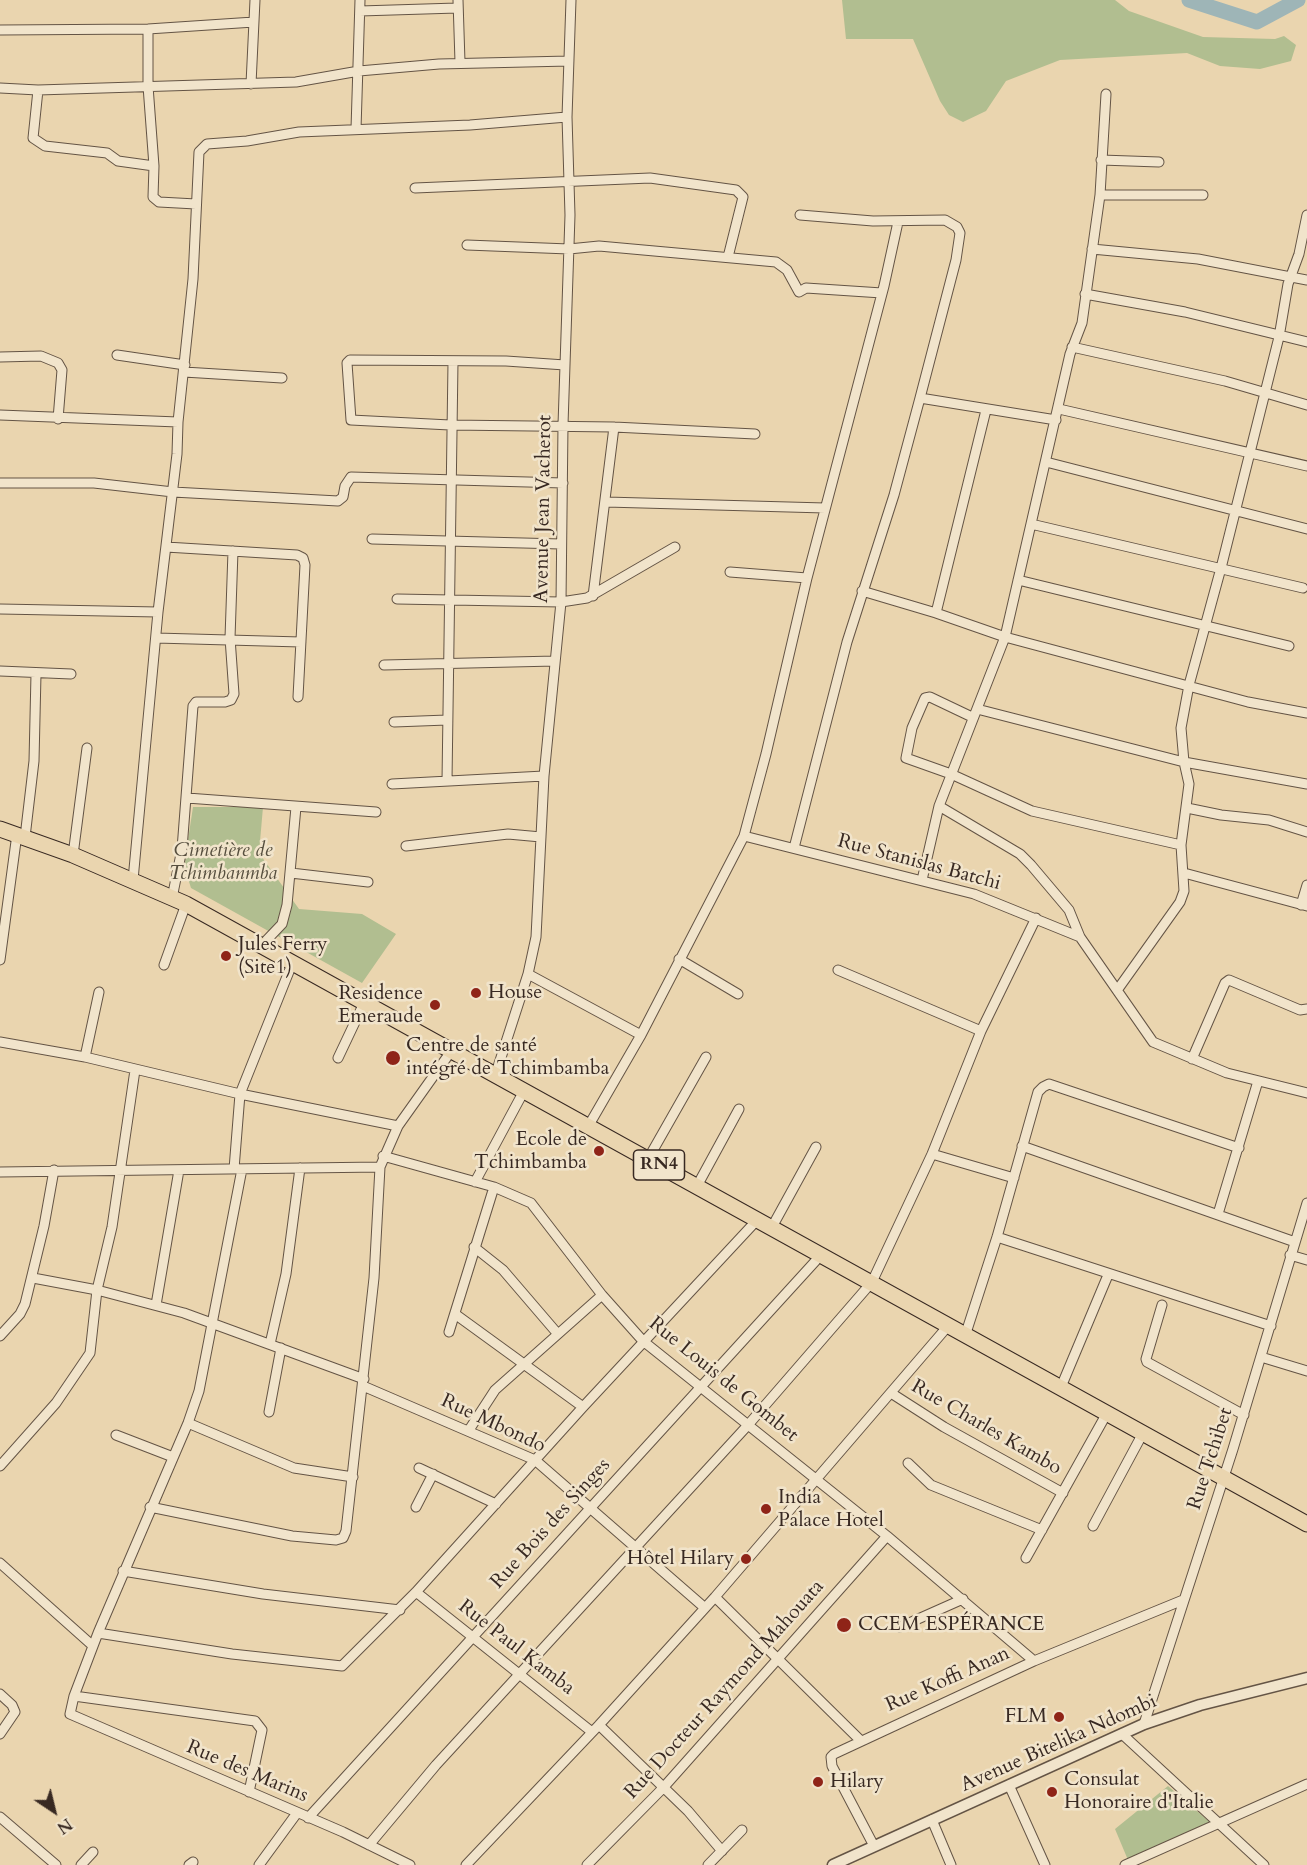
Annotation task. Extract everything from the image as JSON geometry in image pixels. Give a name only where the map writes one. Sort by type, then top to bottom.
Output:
[{"type":"highway","name":"RN4","points":[[0,829],[73,855],[186,904],[292,964],[525,1089],[965,1336],[1307,1524]]},
{"type":"street","points":[[251,84],[255,0]]},
{"type":"street","points":[[356,129],[360,0]]},
{"type":"street","points":[[133,880],[196,247],[199,152],[207,144],[250,141],[299,132],[470,125],[567,117],[571,0]]},
{"type":"street","points":[[360,11],[457,4],[460,62]]},
{"type":"street","points":[[0,30],[148,29],[254,22]]},
{"type":"street","points":[[148,29],[148,86],[154,166],[153,197],[156,201],[196,204]]},
{"type":"street","points":[[0,88],[38,90],[300,82],[359,71],[460,62],[569,61]]},
{"type":"street","points":[[38,90],[33,138],[45,146],[107,153],[118,161],[154,166]]},
{"type":"street","points":[[922,880],[939,806],[1005,637],[1072,347],[1082,322],[1100,195],[1106,94]]},
{"type":"street","name":"Avenue Jean Vacherot","points":[[528,974],[536,930],[544,776],[561,602],[563,425],[569,249],[567,117]]},
{"type":"street","points":[[1101,160],[1159,162]]},
{"type":"street","points":[[415,188],[650,178],[736,189],[743,197],[728,257]]},
{"type":"street","points":[[1100,195],[1203,195]]},
{"type":"street","points":[[1118,989],[1180,902],[1185,883],[1181,845],[1189,784],[1184,762],[1181,728],[1189,685],[1265,393],[1290,277],[1299,254],[1307,214]]},
{"type":"street","points":[[794,848],[862,591],[894,495],[956,260],[960,233],[957,227],[945,220],[898,222],[800,215]]},
{"type":"street","points":[[589,1125],[641,1035],[744,836],[898,222]]},
{"type":"street","points":[[467,245],[569,249],[599,246],[728,257],[782,265],[799,292],[806,288],[882,293]]},
{"type":"street","points":[[1092,249],[1198,259],[1307,280]]},
{"type":"street","points":[[1085,294],[1185,312],[1278,337],[1307,342]]},
{"type":"street","points":[[1072,347],[1225,381],[1307,405]]},
{"type":"street","points":[[117,355],[185,368],[282,378]]},
{"type":"street","points":[[0,357],[41,356],[58,363],[62,370],[58,419]]},
{"type":"street","points":[[565,365],[506,361],[353,359],[347,363],[351,420],[450,425],[563,425],[755,434]]},
{"type":"street","points":[[447,781],[450,425],[453,362]]},
{"type":"street","points":[[920,398],[1056,420]]},
{"type":"street","points":[[1059,409],[1250,451],[1307,466]]},
{"type":"street","points":[[936,613],[986,410]]},
{"type":"street","points":[[0,415],[178,422]]},
{"type":"street","points":[[593,596],[614,427]]},
{"type":"street","points":[[1046,462],[1307,529]]},
{"type":"street","points":[[0,483],[94,483],[173,492],[338,501],[343,497],[345,486],[351,477],[563,483]]},
{"type":"street","points":[[606,502],[825,508]]},
{"type":"street","points":[[1031,524],[1303,588]]},
{"type":"street","points":[[372,539],[561,544]]},
{"type":"street","points":[[166,546],[297,555],[303,558],[305,565],[298,697]]},
{"type":"street","points":[[397,599],[561,602],[593,596],[675,547]]},
{"type":"street","points":[[172,898],[181,859],[193,706],[196,702],[231,700],[234,694],[230,638],[233,551]]},
{"type":"street","points":[[730,572],[807,578]]},
{"type":"street","points":[[1018,580],[1289,646]]},
{"type":"street","points":[[862,591],[1005,637],[1248,702],[1307,713]]},
{"type":"street","points":[[0,609],[158,612]]},
{"type":"street","points":[[156,638],[230,638],[301,642]]},
{"type":"street","points":[[384,665],[555,661]]},
{"type":"street","points":[[0,671],[71,674]]},
{"type":"street","points":[[0,960],[2,915],[21,835],[34,761],[36,674]]},
{"type":"street","points":[[1181,845],[1032,811],[951,774],[906,758],[912,728],[921,703],[930,697],[975,713],[1184,762],[1307,784]]},
{"type":"street","points":[[394,722],[447,720]]},
{"type":"street","points":[[73,855],[87,748]]},
{"type":"street","points":[[392,784],[544,776]]},
{"type":"street","points":[[187,798],[376,812]]},
{"type":"street","name":"Rue Stanislas Batchi","points":[[939,806],[1027,860],[1069,910],[1080,937],[1153,1042],[1227,1073],[1307,1093]]},
{"type":"street","points":[[261,946],[282,924],[291,873],[296,807]]},
{"type":"street","points":[[1187,808],[1221,815],[1269,820],[1307,831]]},
{"type":"street","points":[[406,846],[508,834],[541,837]]},
{"type":"street","name":"Rue Stanislas Batchi","points":[[744,836],[982,897],[1080,937]]},
{"type":"street","points":[[291,873],[369,882]]},
{"type":"street","points":[[1184,873],[1304,905],[1307,885]]},
{"type":"street","points":[[164,965],[186,904]]},
{"type":"street","points":[[369,1845],[436,1765],[748,1425],[872,1282],[932,1154],[981,1031],[1036,918]]},
{"type":"street","points":[[679,959],[738,994]]},
{"type":"street","points":[[249,1792],[262,1730],[255,1721],[74,1696],[123,1571],[188,1423],[201,1383],[214,1323],[238,1169],[240,1094],[292,964]]},
{"type":"street","points":[[838,970],[981,1031]]},
{"type":"street","points":[[496,1073],[528,974],[641,1035]]},
{"type":"street","points":[[1192,1059],[1225,983],[1229,980],[1300,1010],[1307,1010]]},
{"type":"street","points":[[85,1058],[99,992]]},
{"type":"street","points":[[338,1058],[364,1003]]},
{"type":"street","points":[[0,1042],[85,1058],[240,1094],[398,1126]]},
{"type":"street","points":[[150,1507],[284,1535],[336,1540],[343,1538],[346,1531],[353,1477],[375,1271],[380,1167],[398,1126],[452,1050]]},
{"type":"street","points":[[648,1159],[706,1057]]},
{"type":"street","points":[[0,1466],[56,1403],[87,1360],[92,1346],[98,1290],[112,1227],[135,1070]]},
{"type":"street","points":[[1218,1214],[1258,1081]]},
{"type":"street","points":[[965,1336],[997,1237],[1038,1092],[1049,1084],[1239,1148]]},
{"type":"street","points":[[475,1182],[525,1089]]},
{"type":"street","points":[[697,1186],[739,1109]]},
{"type":"street","points":[[1022,1146],[1295,1242]]},
{"type":"street","points":[[772,1227],[816,1148]]},
{"type":"street","points":[[932,1154],[1014,1178]]},
{"type":"street","name":"Rue Louis de Gombet","points":[[383,1156],[494,1187],[521,1197],[539,1211],[602,1295],[643,1341],[963,1599],[1034,1661]]},
{"type":"street","points":[[0,1172],[380,1167]]},
{"type":"street","points":[[270,1344],[286,1274],[300,1168]]},
{"type":"street","points":[[0,1336],[20,1314],[33,1278],[54,1170]]},
{"type":"street","points":[[156,1305],[179,1170]]},
{"type":"street","points":[[449,1332],[494,1187]]},
{"type":"street","name":"Rue Tchibet","points":[[1144,1724],[1244,1415],[1307,1203]]},
{"type":"street","points":[[98,1633],[337,1667],[348,1663],[400,1610],[643,1341],[758,1219]]},
{"type":"street","points":[[997,1237],[1108,1275],[1271,1326]]},
{"type":"street","points":[[474,1247],[503,1270],[557,1333]]},
{"type":"street","name":"Rue Bois des Singes","points":[[308,1818],[821,1255]]},
{"type":"street","points":[[1290,1255],[1307,1260]]},
{"type":"street","points":[[1061,1387],[1108,1275]]},
{"type":"street","name":"Rue Mbondo","points":[[33,1278],[98,1290],[214,1323],[281,1348],[535,1460],[705,1608]]},
{"type":"street","points":[[469,1430],[495,1390],[602,1295]]},
{"type":"street","points":[[1162,1305],[1147,1362],[1244,1415]]},
{"type":"street","points":[[455,1314],[583,1407]]},
{"type":"street","points":[[466,1865],[596,1728],[715,1597],[948,1326]]},
{"type":"street","points":[[269,1412],[281,1348]]},
{"type":"street","points":[[1261,1357],[1307,1371]]},
{"type":"street","name":"Rue Charles Kambo","points":[[891,1393],[944,1427],[1063,1493]]},
{"type":"street","points":[[1026,1558],[1107,1413]]},
{"type":"street","points":[[188,1423],[294,1468],[353,1477]]},
{"type":"street","points":[[1093,1526],[1143,1433]]},
{"type":"street","points":[[116,1435],[173,1457]]},
{"type":"street","points":[[908,1463],[931,1485],[1042,1530]]},
{"type":"street","points":[[419,1468],[496,1504]]},
{"type":"street","points":[[416,1507],[433,1474]]},
{"type":"street","name":"Rue Docteur Raymond Mahouata","points":[[587,1865],[663,1788],[886,1536]]},
{"type":"street","points":[[0,1563],[93,1646]]},
{"type":"street","points":[[123,1571],[252,1592],[400,1610]]},
{"type":"street","name":"Rue Paul Kamba","points":[[416,1592],[520,1674],[596,1728],[688,1811],[722,1851]]},
{"type":"street","points":[[715,1597],[860,1740]]},
{"type":"street","points":[[900,1627],[963,1599]]},
{"type":"street","name":"Rue Koffi Anan","points":[[874,1846],[832,1766],[831,1757],[860,1740],[1034,1661],[1183,1600]]},
{"type":"street","name":"Avenue Bitelika Ndombi","points":[[833,1865],[848,1862],[874,1846],[1144,1724],[1210,1702],[1307,1678]]},
{"type":"street","points":[[0,1694],[12,1704],[15,1712],[0,1734]]},
{"type":"street","name":"Rue des Marins","points":[[74,1696],[70,1714],[410,1865]]},
{"type":"street","points":[[1122,1734],[1264,1865]]},
{"type":"street","points":[[1125,1865],[1307,1784]]},
{"type":"street","points":[[1010,1785],[1045,1865]]},
{"type":"street","points":[[259,1865],[297,1813]]},
{"type":"street","points":[[0,1817],[56,1865]]},
{"type":"street","points":[[932,1820],[951,1865]]},
{"type":"street","points":[[708,1865],[742,1830]]},
{"type":"street","points":[[81,1865],[93,1852]]},
{"type":"green space","points":[[842,0],[1115,0],[1129,11],[1203,37],[1275,39],[1284,36],[1296,45],[1291,61],[1260,69],[1220,66],[1187,53],[1060,60],[1006,81],[986,111],[963,122],[949,115],[940,101],[913,39],[846,39]]},
{"type":"green space","name":"Cimetière de Tchimbanmba","points":[[193,807],[263,807],[259,853],[299,909],[362,914],[396,934],[362,983],[191,888],[184,866]]},
{"type":"green space","points":[[1168,1786],[1212,1824],[1128,1860],[1115,1829]]},
{"type":"waterway","points":[[1189,0],[1257,22],[1298,0]]},
{"type":"place","name":"Jules Ferry (Site1)","points":[[226,956]]},
{"type":"place","name":"House","points":[[476,993]]},
{"type":"place","name":"Residence Emeraude","points":[[435,1005]]},
{"type":"place","name":"Centre de santé intégré de Tchimbamba","points":[[393,1058]]},
{"type":"place","name":"Ecole de Tchimbamba","points":[[599,1151]]},
{"type":"place","name":"India Palace Hotel","points":[[766,1509]]},
{"type":"place","name":"Hôtel Hilary","points":[[746,1559]]},
{"type":"place","name":"CCEM ESPÉRANCE","points":[[844,1625]]},
{"type":"place","name":"FLM","points":[[1059,1717]]},
{"type":"place","name":"Hilary","points":[[818,1782]]},
{"type":"place","name":"Consulat Honoraire d'Italie","points":[[1052,1792]]}]
